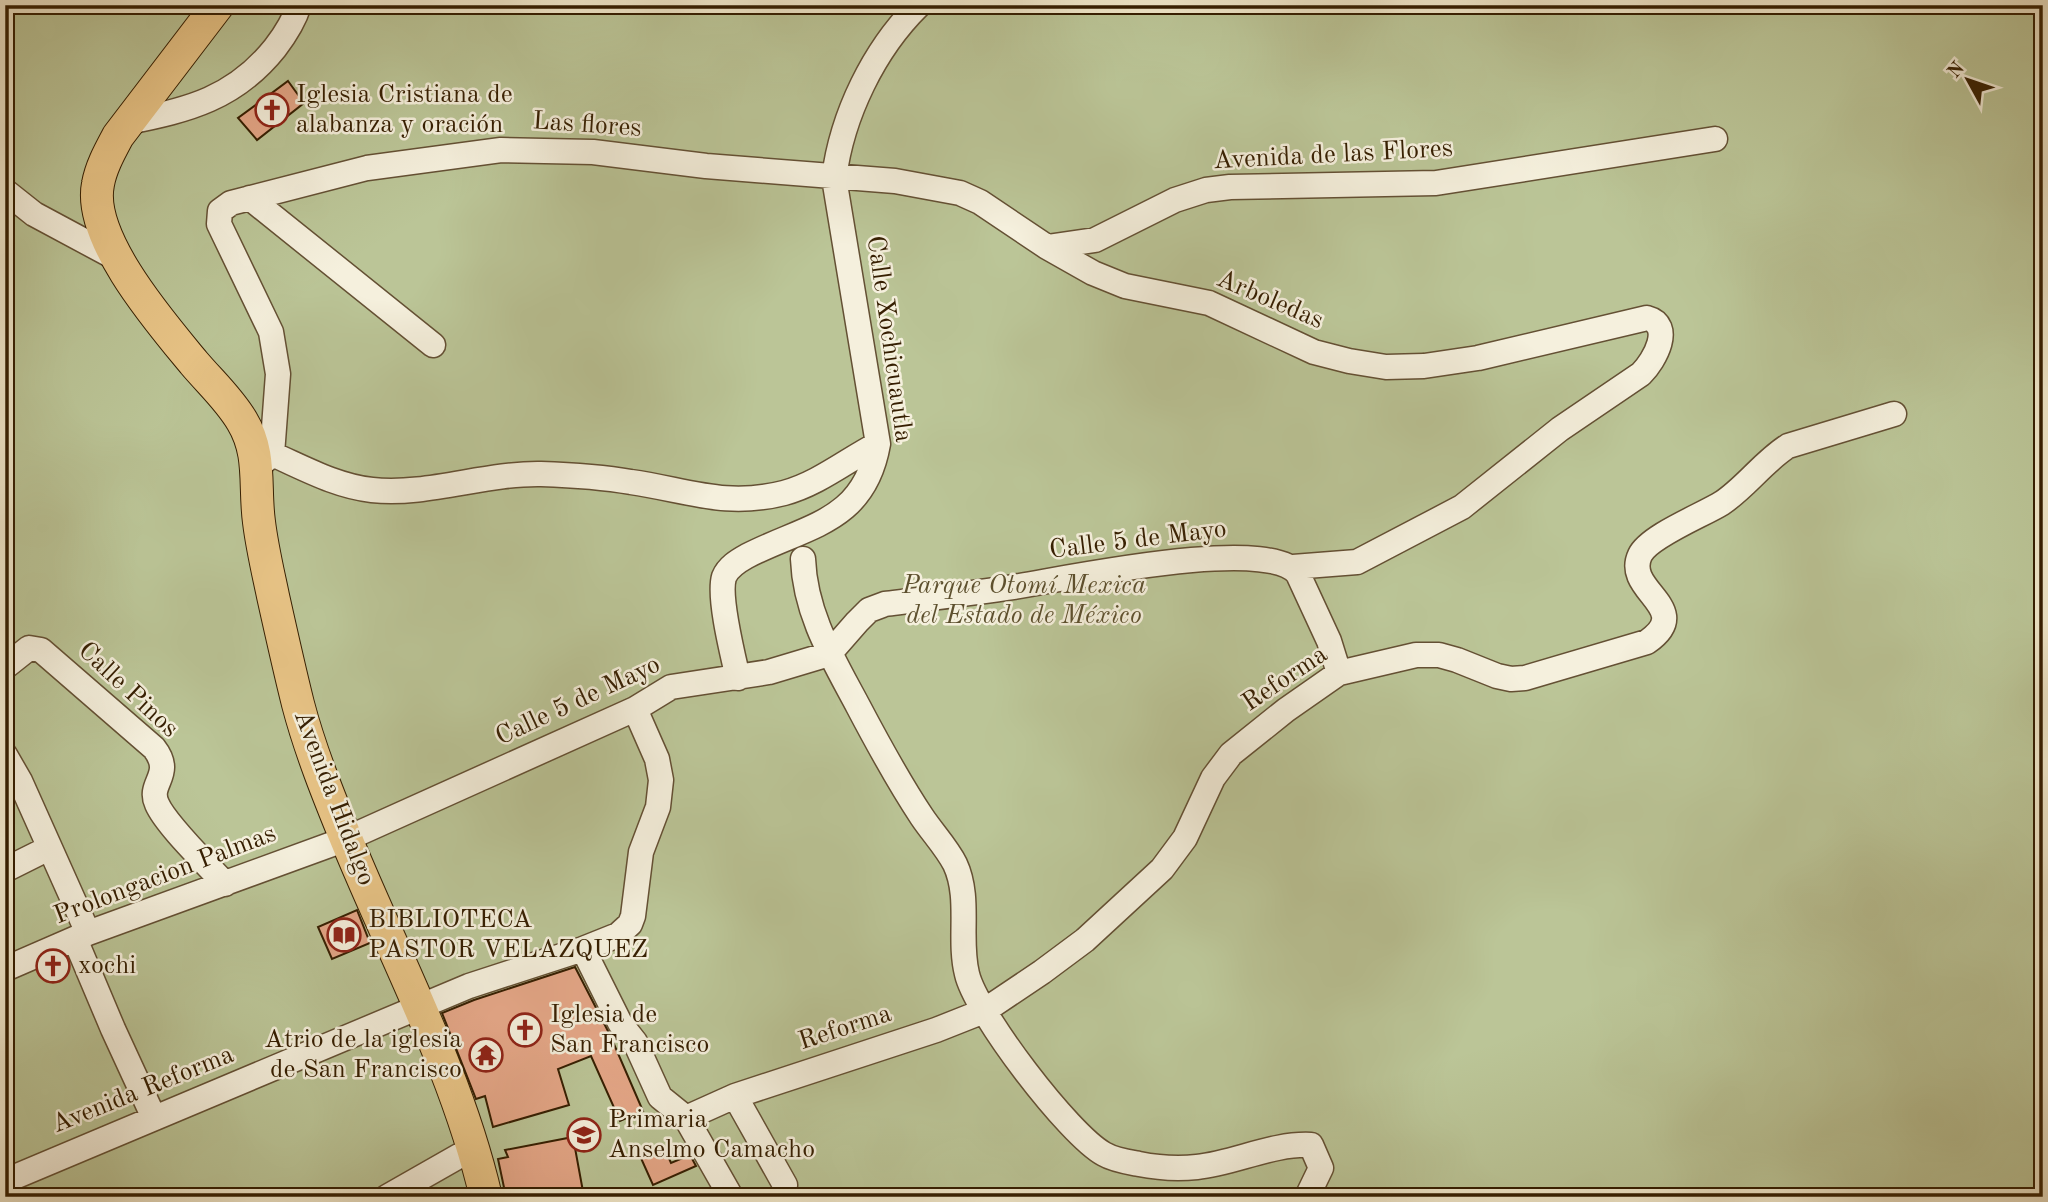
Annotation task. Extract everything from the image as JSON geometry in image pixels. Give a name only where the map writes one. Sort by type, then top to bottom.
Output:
[{"type":"main road","name":"Avenida Hidalgo","points":[[218,5],[128,122],[106,159],[97,185],[102,229],[116,258],[173,337],[230,402],[265,460],[258,521],[299,706],[346,839],[420,1006],[475,1152],[486,1197]]},
{"type":"street","points":[[128,122],[158,116],[214,98],[243,82],[259,68],[284,37],[299,5]]},
{"type":"street","name":"Calle Xochicuautla","points":[[738,678],[723,598],[725,575],[739,561],[756,552],[833,518],[851,501],[874,467],[878,444],[834,178],[844,128],[861,90],[883,46],[898,25],[919,5]]},
{"type":"street","name":"Avenida de las Flores","points":[[1047,247],[1095,240],[1175,200],[1206,190],[1230,187],[1436,183],[1715,139]]},
{"type":"street","name":"Las flores","points":[[265,460],[278,374],[271,332],[232,254],[218,217],[225,206],[250,198],[367,168],[501,150],[593,152],[834,178],[895,181],[960,194],[1047,247]]},
{"type":"street","points":[[5,191],[34,214],[116,258]]},
{"type":"street","points":[[250,198],[433,345]]},
{"type":"street","name":"Arboledas","points":[[1047,247],[1093,273],[1125,286],[1209,303],[1314,352],[1385,367],[1424,366],[1478,358],[1647,318],[1660,326],[1662,333],[1651,364],[1641,374],[1560,429],[1462,507],[1357,562],[1293,567]]},
{"type":"street","name":"Reforma","points":[[686,1118],[735,1096],[936,1030],[984,1011],[1042,972],[1085,940],[1162,869],[1185,838],[1213,778],[1225,761],[1286,709],[1339,673],[1416,655],[1439,655],[1497,676],[1525,678],[1647,642],[1659,634],[1665,623],[1664,611],[1641,579],[1638,566],[1641,554],[1651,542],[1723,502],[1788,446],[1895,414]]},
{"type":"street","points":[[265,460],[334,482],[373,490],[419,488],[539,474],[633,482],[702,497],[736,499],[783,493],[812,483],[878,444]]},
{"type":"street","name":"Calle 5 de Mayo","points":[[346,839],[635,709],[671,687],[769,672],[829,654],[869,611],[885,604],[1009,588],[1188,559],[1244,558],[1293,567]]},
{"type":"street","points":[[803,559],[807,594],[829,654],[909,797],[954,862],[962,883],[963,957],[967,977],[984,1011],[1050,1102],[1084,1139],[1104,1154],[1128,1163],[1162,1168],[1199,1167],[1288,1146],[1311,1145],[1321,1168],[1307,1197]]},
{"type":"street","points":[[1293,567],[1329,640],[1339,673]]},
{"type":"street","name":"Calle Pinos","points":[[5,667],[25,651],[34,648],[41,650],[154,748],[162,758],[163,765],[155,795],[156,803],[165,817],[225,884]]},
{"type":"street","points":[[420,1006],[469,986],[583,949],[618,935],[630,924],[641,852],[658,807],[661,780],[657,759],[635,709]]},
{"type":"street","points":[[5,755],[49,848],[103,1007],[154,1118]]},
{"type":"street","name":"Prolongacion Palmas","points":[[5,970],[81,936],[346,839]]},
{"type":"street","points":[[5,870],[49,848]]},
{"type":"street","points":[[583,949],[620,1023],[635,1042],[660,1097],[686,1118],[731,1197]]},
{"type":"street","name":"Avenida Reforma","points":[[5,1181],[420,1006]]},
{"type":"street","points":[[735,1096],[785,1185]]},
{"type":"street","points":[[387,1197],[458,1156],[475,1152]]},
{"type":"green space","name":"Parque Otomí Mexica del Estado de México","points":[[5,5],[2043,5],[2043,1197],[5,1197]]},
{"type":"building","name":"Iglesia Cristiana de alabanza y oración","points":[[288,81],[304,103],[257,140],[238,118]]},
{"type":"building","name":"BIBLIOTECA PASTOR VELAZQUEZ","points":[[357,910],[370,943],[332,959],[318,927]]},
{"type":"building","name":"Iglesia de San Francisco","points":[[575,967],[610,1035],[643,1111],[620,1121],[591,1056],[558,1069],[569,1105],[493,1127],[485,1096],[476,1099],[442,1013]]},
{"type":"building","points":[[573,1137],[584,1197],[506,1197],[498,1159],[508,1157],[505,1150]]},
{"type":"building","points":[[663,1145],[671,1163],[690,1155],[696,1166],[653,1185],[640,1156]]},
{"type":"place","name":"Iglesia Cristiana de alabanza y oración","points":[[272,110]]},
{"type":"place","name":"BIBLIOTECA PASTOR VELAZQUEZ","points":[[344,935]]},
{"type":"place","name":"xochi","points":[[53,966]]},
{"type":"place","name":"Iglesia de San Francisco","points":[[525,1030]]},
{"type":"place","name":"Atrio de la iglesia de San Francisco","points":[[486,1055]]},
{"type":"place","name":"Primaria Anselmo Camacho","points":[[584,1135]]}]
